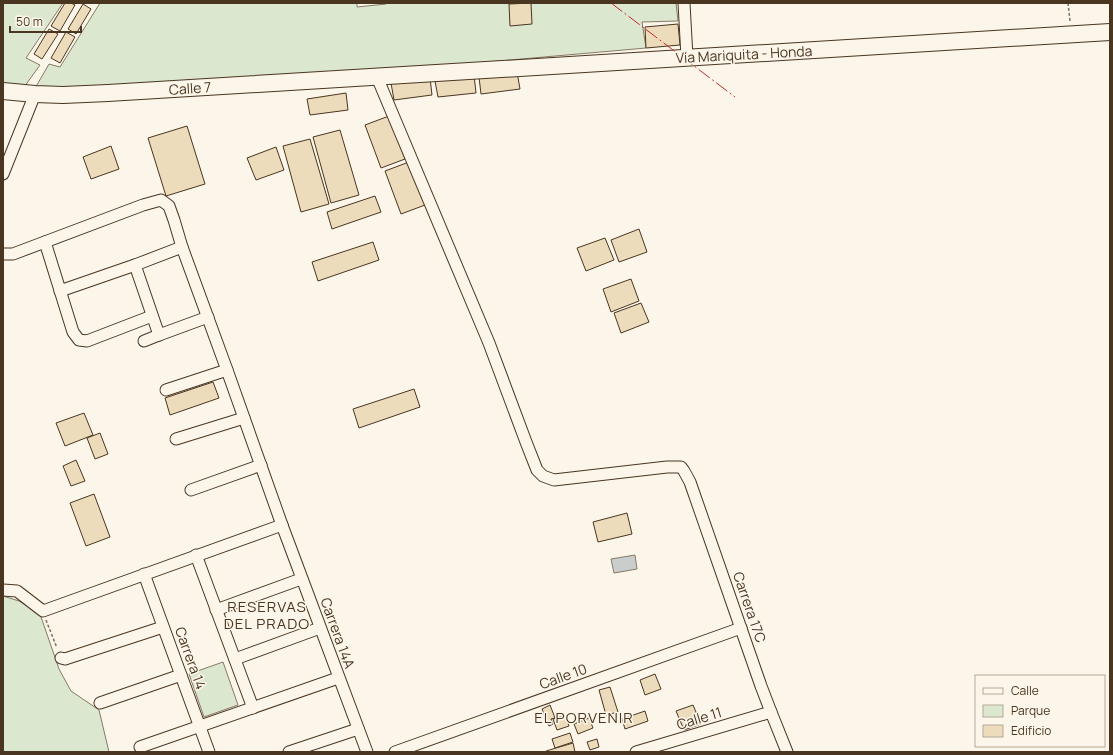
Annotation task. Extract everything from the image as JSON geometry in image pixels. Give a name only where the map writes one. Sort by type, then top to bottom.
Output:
[{"type":"highway","name":"Vía Mariquita - Honda","points":[[378,76],[1110,32]]},
{"type":"highway","name":"Calle 7","points":[[3,91],[63,95],[378,76]]},
{"type":"street","points":[[684,3],[687,58]]},
{"type":"street","name":"Carrera 17C","points":[[378,76],[489,344],[537,470],[542,476],[554,480],[667,467],[681,467],[690,482],[771,712],[787,752]]},
{"type":"street","points":[[3,174],[35,94]]},
{"type":"street","name":"Carrera 14A","points":[[45,242],[143,205],[161,200],[169,206],[182,247],[301,579],[367,752]]},
{"type":"street","points":[[3,254],[13,254],[45,242],[73,332],[79,340],[87,341],[152,316]]},
{"type":"street","points":[[60,291],[182,247]]},
{"type":"street","points":[[135,265],[159,335]]},
{"type":"street","points":[[144,341],[208,317]]},
{"type":"street","points":[[166,390],[227,370]]},
{"type":"street","points":[[176,439],[244,418]]},
{"type":"street","points":[[191,490],[261,465]]},
{"type":"street","points":[[3,590],[17,591],[43,611],[282,525]]},
{"type":"street","points":[[196,555],[253,708]]},
{"type":"street","name":"Carrera 14","points":[[144,574],[209,752]]},
{"type":"street","points":[[216,610],[301,579]]},
{"type":"street","points":[[61,658],[163,627]]},
{"type":"street","points":[[235,659],[320,628]]},
{"type":"street","name":"Calle 10","points":[[395,752],[741,628]]},
{"type":"street","points":[[100,703],[181,675]]},
{"type":"street","points":[[140,747],[338,678]]},
{"type":"street","name":"Calle 11","points":[[636,752],[771,712]]},
{"type":"street","points":[[289,752],[358,729]]},
{"type":"path","points":[[1068,3],[1071,34]]},
{"type":"path","points":[[43,611],[61,658]]},
{"type":"green space","points":[[3,3],[63,3],[26,58],[40,65],[22,90],[3,87]]},
{"type":"green space","points":[[100,3],[357,3],[357,7],[387,3],[676,3],[678,21],[642,22],[646,48],[363,73],[34,90],[49,64],[60,67]]},
{"type":"green space","points":[[3,596],[19,601],[40,614],[59,669],[71,691],[99,710],[109,752],[3,752]]},
{"type":"green space","points":[[223,662],[238,705],[204,717],[189,674]]},
{"type":"shaded area","points":[[635,555],[637,569],[614,573],[611,559]]},
{"type":"building","points":[[65,3],[75,5],[60,31],[51,26]]},
{"type":"building","points":[[531,3],[532,24],[510,26],[509,4]]},
{"type":"building","points":[[83,4],[91,9],[76,34],[68,29]]},
{"type":"building","points":[[678,24],[680,45],[646,48],[645,27]]},
{"type":"building","points":[[49,29],[58,34],[42,59],[34,54]]},
{"type":"building","points":[[66,32],[75,37],[60,63],[51,58]]},
{"type":"building","points":[[517,72],[520,89],[481,94],[479,77]]},
{"type":"building","points":[[474,75],[476,93],[438,97],[435,81]]},
{"type":"building","points":[[430,78],[432,95],[394,100],[391,83]]},
{"type":"building","points":[[346,93],[348,110],[310,115],[307,99]]},
{"type":"building","points":[[389,116],[405,159],[381,168],[365,125]]},
{"type":"building","points":[[187,126],[205,184],[166,196],[148,138]]},
{"type":"building","points":[[340,130],[359,195],[331,203],[313,137]]},
{"type":"building","points":[[310,139],[329,204],[301,212],[283,146]]},
{"type":"building","points":[[111,146],[119,169],[91,179],[83,157]]},
{"type":"building","points":[[276,147],[284,170],[256,180],[247,158]]},
{"type":"building","points":[[409,162],[425,205],[401,214],[385,171]]},
{"type":"building","points":[[375,196],[381,212],[332,229],[327,212]]},
{"type":"building","points":[[639,229],[647,252],[619,262],[611,240]]},
{"type":"building","points":[[605,238],[614,260],[586,271],[577,248]]},
{"type":"building","points":[[373,242],[379,260],[318,281],[312,262]]},
{"type":"building","points":[[631,279],[639,301],[611,312],[603,289]]},
{"type":"building","points":[[641,303],[649,322],[621,333],[614,313]]},
{"type":"building","points":[[213,382],[219,398],[170,415],[165,398]]},
{"type":"building","points":[[414,389],[420,407],[359,428],[353,409]]},
{"type":"building","points":[[84,413],[93,435],[65,446],[56,423]]},
{"type":"building","points":[[100,433],[108,454],[95,459],[87,438]]},
{"type":"building","points":[[76,460],[85,481],[71,486],[63,466]]},
{"type":"building","points":[[94,494],[110,537],[86,546],[70,503]]},
{"type":"building","points":[[627,513],[632,534],[598,542],[593,522]]},
{"type":"building","points":[[655,674],[661,689],[645,695],[640,680]]},
{"type":"building","points":[[610,687],[618,712],[606,715],[599,690]]},
{"type":"building","points":[[550,705],[555,718],[551,719],[553,724],[549,726],[542,709]]},
{"type":"building","points":[[693,705],[701,724],[684,730],[676,711]]},
{"type":"building","points":[[645,711],[648,721],[625,729],[622,719]]},
{"type":"building","points":[[565,715],[569,726],[557,730],[553,719]]},
{"type":"building","points":[[589,718],[593,728],[578,734],[574,724]]},
{"type":"building","points":[[570,733],[573,742],[555,748],[552,739]]},
{"type":"building","points":[[597,739],[599,747],[590,750],[587,742]]},
{"type":"building","points":[[573,743],[575,752],[546,752],[546,751]]},
{"type":"power","points":[[611,3],[735,97]]},
{"type":"district","name":"RESERVAS DEL PRADO","points":[[267,614]]},
{"type":"district","name":"EL PORVENIR","points":[[584,717]]}]
